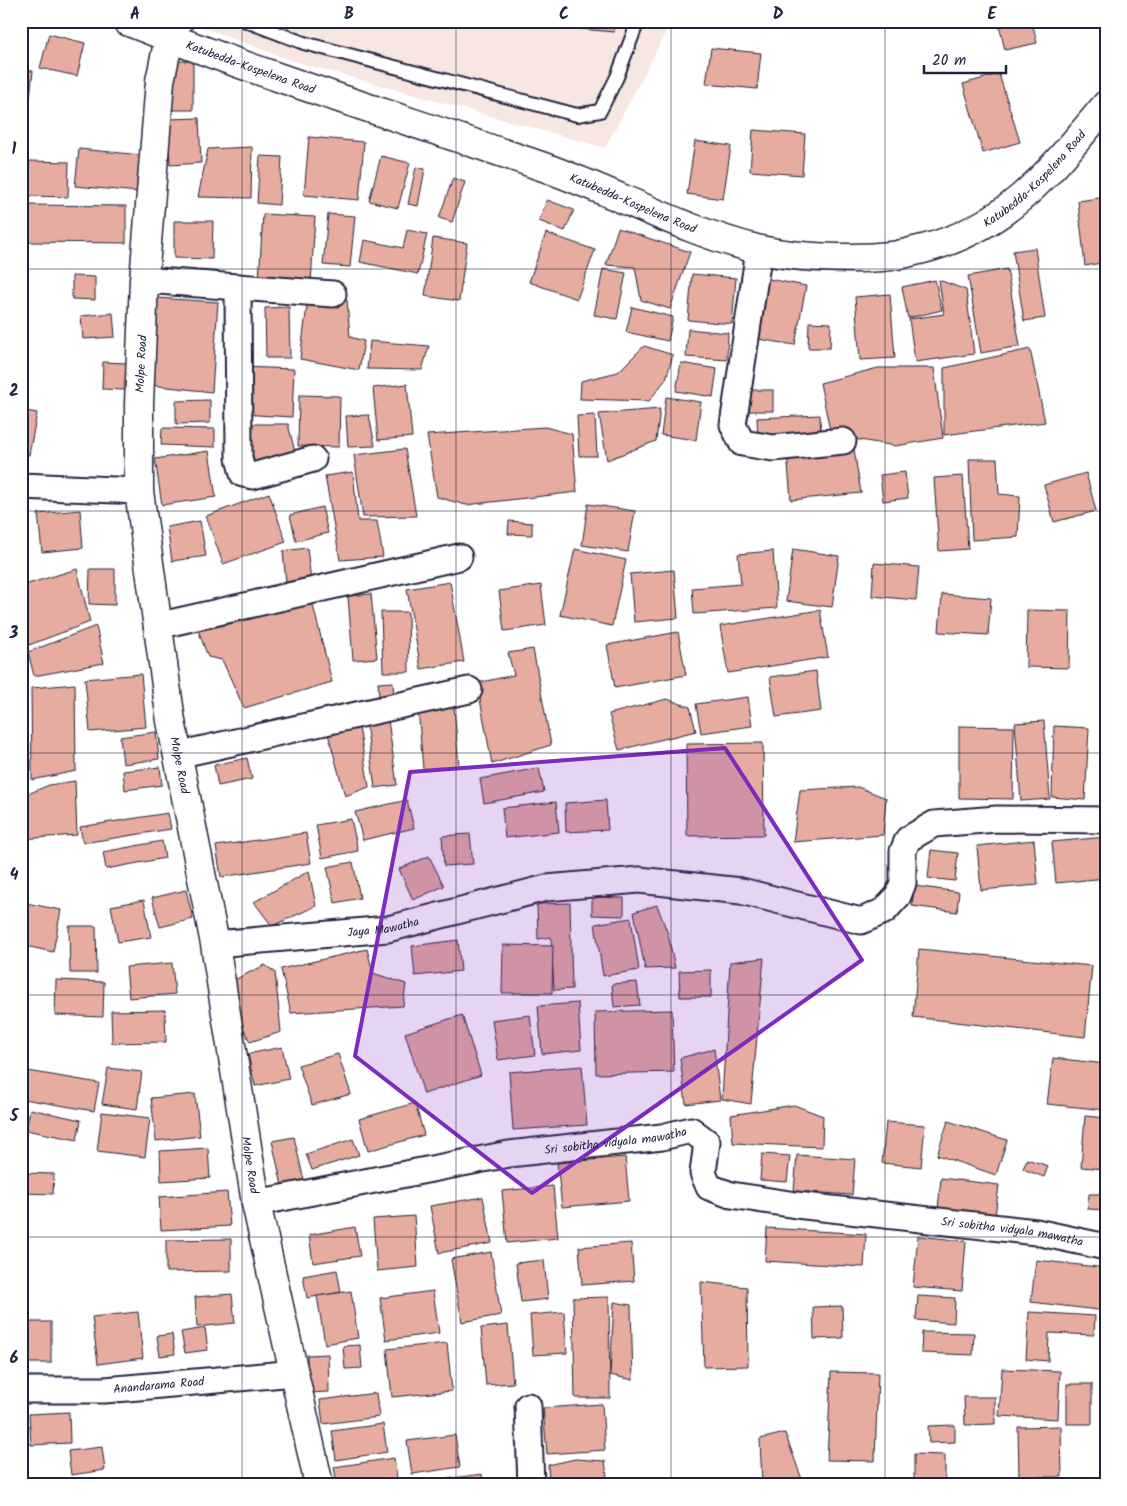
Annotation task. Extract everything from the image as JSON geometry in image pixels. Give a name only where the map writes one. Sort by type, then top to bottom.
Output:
[{"type":"street","name":"Katubedda-Kospelena Road","points":[[127,21],[174,30],[334,97],[538,165],[723,239],[759,250],[817,256],[893,256],[940,244],[970,232],[998,216],[1041,181],[1106,106]]},
{"type":"street","name":"Molpe Road","points":[[174,30],[160,81],[144,280],[139,404],[139,491],[177,755],[215,944],[256,1203],[319,1485]]},
{"type":"street","points":[[759,250],[733,425],[742,443],[773,448],[844,441]]},
{"type":"street","points":[[144,280],[333,294]]},
{"type":"street","points":[[238,287],[239,458],[243,474],[253,476],[313,459]]},
{"type":"street","points":[[21,486],[139,491]]},
{"type":"street","points":[[157,626],[458,557]]},
{"type":"street","points":[[177,755],[468,690]]},
{"type":"street","name":"Jaya Mawatha","points":[[215,944],[388,929],[546,888],[639,880],[741,891],[861,921],[884,911],[898,896],[903,883],[904,851],[908,839],[934,824],[997,819],[1106,820]]},
{"type":"street","name":"Sri sobitha vidyala mawatha","points":[[256,1203],[509,1154],[662,1137],[691,1130],[707,1142],[703,1173],[709,1187],[731,1195],[796,1205],[1036,1232],[1106,1247]]},
{"type":"street","name":"Anandarama Road","points":[[21,1390],[105,1390],[295,1373]]},
{"type":"street","points":[[528,1406],[531,1485]]},
{"type":"lane","points":[[246,21],[304,43],[577,114],[600,111],[617,77],[638,21]]},
{"type":"highlighted area","points":[[725,748],[862,960],[532,1193],[355,1056],[410,772]]},
{"type":"shaded area","points":[[186,21],[672,21],[605,148],[293,61]]},
{"type":"building","points":[[495,21],[615,21],[614,32]]},
{"type":"building","points":[[546,21],[617,21],[616,25]]},
{"type":"building","points":[[1015,21],[1032,21],[1037,43],[1005,50],[999,25]]},
{"type":"building","points":[[49,34],[85,43],[77,76],[40,68]]},
{"type":"building","points":[[711,48],[761,53],[757,89],[706,84]]},
{"type":"building","points":[[168,61],[193,61],[193,110],[168,110]]},
{"type":"building","points":[[21,70],[33,71],[27,123],[21,123]]},
{"type":"building","points":[[999,74],[1020,142],[983,153],[963,84]]},
{"type":"building","points":[[199,118],[201,163],[170,165],[168,119]]},
{"type":"building","points":[[753,130],[805,134],[802,175],[750,171]]},
{"type":"building","points":[[309,137],[364,142],[359,200],[304,195]]},
{"type":"building","points":[[695,141],[731,146],[723,199],[687,194]]},
{"type":"building","points":[[252,147],[251,198],[198,197],[208,149]]},
{"type":"building","points":[[79,149],[142,155],[138,192],[75,186]]},
{"type":"building","points":[[260,156],[282,157],[279,205],[257,203]]},
{"type":"building","points":[[381,156],[410,163],[398,208],[369,201]]},
{"type":"building","points":[[29,161],[69,162],[68,197],[29,196]]},
{"type":"building","points":[[416,167],[425,169],[418,206],[408,204]]},
{"type":"building","points":[[453,178],[465,182],[452,222],[439,218]]},
{"type":"building","points":[[1106,197],[1106,262],[1085,266],[1078,201]]},
{"type":"building","points":[[547,200],[574,210],[565,231],[539,221]]},
{"type":"building","points":[[28,205],[126,206],[126,243],[27,242]]},
{"type":"building","points":[[263,214],[315,217],[311,283],[259,280]]},
{"type":"building","points":[[328,214],[355,216],[350,267],[323,265]]},
{"type":"building","points":[[174,221],[213,221],[212,259],[174,258]]},
{"type":"building","points":[[618,228],[690,252],[670,309],[641,300],[635,267],[606,265]]},
{"type":"building","points":[[407,230],[427,234],[418,274],[360,262],[364,240],[403,248]]},
{"type":"building","points":[[546,233],[595,250],[577,299],[529,282]]},
{"type":"building","points":[[433,238],[467,243],[459,301],[425,296]]},
{"type":"building","points":[[1035,248],[1045,318],[1024,321],[1013,251]]},
{"type":"building","points":[[603,269],[626,273],[617,319],[594,315]]},
{"type":"building","points":[[1007,269],[1020,346],[981,353],[968,276]]},
{"type":"building","points":[[692,274],[736,278],[732,324],[688,320]]},
{"type":"building","points":[[72,276],[95,277],[95,300],[72,299]]},
{"type":"building","points":[[764,278],[806,286],[795,345],[752,338]]},
{"type":"building","points":[[935,280],[942,310],[908,318],[902,287]]},
{"type":"building","points":[[939,280],[966,290],[974,354],[915,362],[909,319],[944,314]]},
{"type":"building","points":[[890,294],[895,358],[860,360],[855,297]]},
{"type":"building","points":[[156,298],[218,302],[212,392],[151,385]]},
{"type":"building","points":[[308,298],[347,300],[350,337],[364,341],[359,370],[300,359]]},
{"type":"building","points":[[289,307],[290,358],[266,358],[265,308]]},
{"type":"building","points":[[632,307],[673,317],[668,341],[626,332]]},
{"type":"building","points":[[113,313],[115,337],[83,339],[81,316]]},
{"type":"building","points":[[809,322],[831,323],[830,348],[808,348]]},
{"type":"building","points":[[688,329],[728,333],[727,360],[686,357]]},
{"type":"building","points":[[370,341],[429,346],[422,370],[367,369]]},
{"type":"building","points":[[644,346],[673,355],[666,379],[649,401],[580,399],[581,381],[618,372]]},
{"type":"building","points":[[1030,349],[1045,422],[944,435],[944,368]]},
{"type":"building","points":[[103,362],[127,363],[125,390],[102,389]]},
{"type":"building","points":[[681,363],[717,369],[713,397],[676,391]]},
{"type":"building","points":[[242,367],[294,369],[292,417],[240,414]]},
{"type":"building","points":[[878,368],[934,368],[943,438],[895,446],[831,435],[820,383]]},
{"type":"building","points":[[407,384],[412,437],[378,440],[373,388]]},
{"type":"building","points":[[743,390],[773,390],[773,411],[743,411]]},
{"type":"building","points":[[299,395],[340,396],[339,447],[298,446]]},
{"type":"building","points":[[666,397],[701,402],[696,440],[661,435]]},
{"type":"building","points":[[210,400],[210,423],[176,424],[176,401]]},
{"type":"building","points":[[660,409],[656,441],[607,460],[599,414]]},
{"type":"building","points":[[21,410],[37,413],[29,455],[21,453]]},
{"type":"building","points":[[369,415],[375,446],[348,447],[346,416]]},
{"type":"building","points":[[595,415],[597,456],[579,456],[577,416]]},
{"type":"building","points":[[820,415],[821,440],[758,443],[757,418]]},
{"type":"building","points":[[243,424],[288,424],[297,460],[253,474]]},
{"type":"building","points":[[545,427],[572,434],[577,492],[466,505],[437,497],[427,435]]},
{"type":"building","points":[[162,428],[215,429],[215,447],[161,445]]},
{"type":"building","points":[[853,443],[861,493],[791,500],[787,453]]},
{"type":"building","points":[[405,449],[416,516],[363,517],[354,455]]},
{"type":"building","points":[[209,451],[216,497],[162,505],[155,459]]},
{"type":"building","points":[[969,459],[997,459],[999,494],[1020,496],[1018,537],[972,540]]},
{"type":"building","points":[[353,472],[358,521],[377,521],[383,557],[340,560],[325,476]]},
{"type":"building","points":[[905,472],[908,498],[883,501],[880,475]]},
{"type":"building","points":[[1086,473],[1096,511],[1054,522],[1044,485]]},
{"type":"building","points":[[963,476],[968,549],[939,551],[934,478]]},
{"type":"building","points":[[269,493],[286,542],[223,564],[206,516]]},
{"type":"building","points":[[588,504],[635,511],[628,552],[582,545]]},
{"type":"building","points":[[322,507],[328,533],[296,541],[290,515]]},
{"type":"building","points":[[80,510],[83,548],[42,552],[38,514]]},
{"type":"building","points":[[200,521],[206,556],[172,561],[167,527]]},
{"type":"building","points":[[509,521],[532,523],[532,535],[508,534]]},
{"type":"building","points":[[307,548],[311,581],[286,583],[283,551]]},
{"type":"building","points":[[575,549],[626,560],[612,626],[560,615]]},
{"type":"building","points":[[793,549],[839,556],[832,607],[786,601]]},
{"type":"building","points":[[773,551],[777,608],[694,614],[692,588],[741,584],[738,554]]},
{"type":"building","points":[[874,563],[919,567],[916,600],[872,596]]},
{"type":"building","points":[[77,569],[90,622],[29,645],[21,613],[21,586]]},
{"type":"building","points":[[90,569],[115,569],[115,605],[89,604]]},
{"type":"building","points":[[674,570],[678,618],[634,622],[630,574]]},
{"type":"building","points":[[450,582],[464,662],[421,669],[407,589]]},
{"type":"building","points":[[541,585],[546,625],[504,631],[499,591]]},
{"type":"building","points":[[371,594],[377,658],[353,660],[348,596]]},
{"type":"building","points":[[942,594],[991,598],[988,635],[939,632]]},
{"type":"building","points":[[312,601],[332,682],[244,708],[222,660],[208,657],[196,624]]},
{"type":"building","points":[[820,610],[828,657],[728,673],[720,626]]},
{"type":"building","points":[[1027,610],[1070,611],[1069,668],[1026,667]]},
{"type":"building","points":[[381,612],[408,612],[409,672],[383,672]]},
{"type":"building","points":[[96,626],[104,663],[34,676],[28,652]]},
{"type":"building","points":[[678,632],[686,675],[615,688],[607,645]]},
{"type":"building","points":[[533,649],[551,745],[492,764],[477,683],[514,675],[508,653]]},
{"type":"building","points":[[816,671],[821,711],[776,717],[770,677]]},
{"type":"building","points":[[141,674],[146,727],[90,732],[85,679]]},
{"type":"building","points":[[393,682],[394,695],[379,697],[378,683]]},
{"type":"building","points":[[75,684],[76,771],[32,780],[31,688]]},
{"type":"building","points":[[748,697],[752,726],[701,733],[696,704]]},
{"type":"building","points":[[667,699],[690,707],[696,731],[619,750],[609,714]]},
{"type":"building","points":[[454,706],[459,766],[423,769],[418,708]]},
{"type":"building","points":[[388,720],[397,785],[375,788],[366,723]]},
{"type":"building","points":[[358,721],[369,787],[345,796],[325,723]]},
{"type":"building","points":[[1044,721],[1050,799],[1021,801],[1015,723]]},
{"type":"building","points":[[959,726],[1014,727],[1013,799],[959,798]]},
{"type":"building","points":[[1054,726],[1089,728],[1085,800],[1052,797]]},
{"type":"building","points":[[156,732],[159,759],[123,764],[120,737]]},
{"type":"building","points":[[763,743],[764,835],[687,836],[686,744]]},
{"type":"building","points":[[247,758],[252,779],[218,786],[214,765]]},
{"type":"building","points":[[160,767],[162,785],[125,790],[123,771]]},
{"type":"building","points":[[539,768],[544,792],[484,803],[480,779]]},
{"type":"building","points":[[75,781],[77,835],[21,839],[21,797],[49,785]]},
{"type":"building","points":[[858,787],[886,798],[883,835],[793,842],[800,790]]},
{"type":"building","points":[[407,800],[414,828],[363,840],[355,812]]},
{"type":"building","points":[[606,800],[608,830],[566,832],[565,803]]},
{"type":"building","points":[[556,802],[559,832],[505,838],[502,808]]},
{"type":"building","points":[[168,813],[171,829],[83,843],[80,827]]},
{"type":"building","points":[[351,819],[358,851],[322,858],[316,825]]},
{"type":"building","points":[[306,833],[311,863],[221,877],[216,846]]},
{"type":"building","points":[[470,834],[473,864],[444,866],[442,836]]},
{"type":"building","points":[[1106,837],[1106,878],[1056,883],[1052,842]]},
{"type":"building","points":[[1034,840],[1038,885],[981,890],[977,846]]},
{"type":"building","points":[[162,841],[165,858],[106,869],[103,852]]},
{"type":"building","points":[[931,850],[958,853],[955,881],[928,878]]},
{"type":"building","points":[[429,856],[444,886],[413,900],[399,869]]},
{"type":"building","points":[[353,862],[360,898],[335,903],[327,867]]},
{"type":"building","points":[[309,871],[316,906],[272,926],[254,902]]},
{"type":"building","points":[[914,886],[959,892],[957,912],[912,906]]},
{"type":"building","points":[[186,890],[193,919],[160,927],[152,898]]},
{"type":"building","points":[[592,897],[624,898],[624,916],[592,915]]},
{"type":"building","points":[[144,900],[151,937],[118,942],[111,906]]},
{"type":"building","points":[[21,902],[61,910],[53,952],[21,945]]},
{"type":"building","points":[[570,903],[572,989],[554,990],[551,937],[538,939],[537,904]]},
{"type":"building","points":[[657,905],[668,934],[675,968],[645,969],[634,912]]},
{"type":"building","points":[[631,918],[639,970],[603,976],[595,924]]},
{"type":"building","points":[[69,926],[96,926],[97,973],[70,973]]},
{"type":"building","points":[[458,940],[461,971],[415,976],[412,946]]},
{"type":"building","points":[[503,945],[553,946],[552,993],[502,993]]},
{"type":"building","points":[[367,949],[373,973],[406,984],[403,1006],[291,1013],[281,969]]},
{"type":"building","points":[[919,949],[1092,966],[1085,1037],[913,1017]]},
{"type":"building","points":[[764,958],[751,1104],[722,1099],[730,962]]},
{"type":"building","points":[[172,963],[175,994],[129,998],[126,967]]},
{"type":"building","points":[[265,965],[275,972],[281,1032],[250,1042],[234,1009],[234,980]]},
{"type":"building","points":[[711,970],[711,997],[680,997],[679,971]]},
{"type":"building","points":[[56,980],[104,982],[103,1017],[55,1015]]},
{"type":"building","points":[[637,982],[640,1005],[614,1007],[612,984]]},
{"type":"building","points":[[578,1003],[581,1050],[542,1054],[538,1006]]},
{"type":"building","points":[[165,1010],[166,1042],[112,1043],[111,1011]]},
{"type":"building","points":[[672,1010],[674,1072],[596,1074],[595,1012]]},
{"type":"building","points":[[462,1015],[481,1075],[424,1094],[405,1033]]},
{"type":"building","points":[[530,1015],[535,1055],[498,1060],[492,1020]]},
{"type":"building","points":[[282,1047],[289,1079],[255,1086],[248,1054]]},
{"type":"building","points":[[714,1049],[720,1100],[686,1104],[680,1058]]},
{"type":"building","points":[[338,1054],[351,1094],[312,1105],[298,1065]]},
{"type":"building","points":[[1053,1058],[1106,1064],[1106,1110],[1047,1104]]},
{"type":"building","points":[[582,1066],[587,1125],[513,1130],[509,1072]]},
{"type":"building","points":[[108,1068],[142,1072],[137,1109],[102,1104]]},
{"type":"building","points":[[28,1071],[99,1083],[94,1111],[24,1099]]},
{"type":"building","points":[[195,1094],[200,1136],[156,1141],[151,1098]]},
{"type":"building","points":[[415,1103],[424,1135],[368,1151],[359,1119]]},
{"type":"building","points":[[794,1105],[823,1116],[822,1147],[733,1143],[731,1115]]},
{"type":"building","points":[[30,1109],[81,1120],[77,1140],[26,1130]]},
{"type":"building","points":[[102,1112],[150,1118],[145,1157],[97,1151]]},
{"type":"building","points":[[1085,1116],[1106,1118],[1106,1169],[1081,1167]]},
{"type":"building","points":[[948,1121],[1007,1140],[996,1175],[937,1155]]},
{"type":"building","points":[[886,1122],[925,1125],[921,1167],[882,1163]]},
{"type":"building","points":[[294,1137],[305,1185],[283,1190],[272,1141]]},
{"type":"building","points":[[353,1139],[359,1155],[312,1170],[306,1154]]},
{"type":"building","points":[[208,1148],[210,1178],[161,1181],[160,1151]]},
{"type":"building","points":[[762,1154],[790,1156],[787,1182],[760,1180]]},
{"type":"building","points":[[797,1155],[855,1159],[852,1195],[794,1191]]},
{"type":"building","points":[[625,1157],[629,1201],[562,1207],[557,1163]]},
{"type":"building","points":[[1027,1159],[1048,1166],[1044,1177],[1023,1169]]},
{"type":"building","points":[[21,1173],[54,1174],[53,1194],[21,1193]]},
{"type":"building","points":[[941,1178],[999,1185],[995,1216],[938,1209]]},
{"type":"building","points":[[553,1186],[558,1238],[507,1243],[502,1191]]},
{"type":"building","points":[[227,1192],[230,1226],[161,1230],[159,1197]]},
{"type":"building","points":[[1089,1194],[1106,1194],[1106,1210],[1088,1209]]},
{"type":"building","points":[[483,1197],[492,1243],[439,1253],[430,1206]]},
{"type":"building","points":[[414,1216],[418,1267],[377,1271],[373,1219]]},
{"type":"building","points":[[355,1227],[360,1256],[313,1263],[309,1235]]},
{"type":"building","points":[[767,1228],[866,1234],[864,1267],[765,1261]]},
{"type":"building","points":[[918,1236],[966,1241],[962,1291],[913,1287]]},
{"type":"building","points":[[231,1239],[231,1271],[166,1272],[166,1240]]},
{"type":"building","points":[[631,1243],[634,1281],[582,1285],[579,1247]]},
{"type":"building","points":[[491,1252],[501,1315],[462,1322],[451,1259]]},
{"type":"building","points":[[544,1260],[548,1299],[521,1302],[516,1263]]},
{"type":"building","points":[[1036,1260],[1106,1268],[1106,1311],[1031,1302]]},
{"type":"building","points":[[337,1270],[341,1292],[307,1298],[303,1276]]},
{"type":"building","points":[[701,1282],[747,1287],[748,1366],[704,1367]]},
{"type":"building","points":[[351,1291],[358,1338],[325,1344],[317,1296]]},
{"type":"building","points":[[433,1291],[439,1333],[386,1340],[380,1298]]},
{"type":"building","points":[[232,1294],[235,1323],[197,1327],[195,1297]]},
{"type":"building","points":[[918,1296],[955,1298],[954,1323],[916,1320]]},
{"type":"building","points":[[609,1297],[610,1398],[575,1398],[573,1298]]},
{"type":"building","points":[[614,1302],[631,1305],[633,1380],[610,1375]]},
{"type":"building","points":[[842,1306],[843,1338],[814,1339],[813,1307]]},
{"type":"building","points":[[138,1312],[143,1358],[98,1364],[92,1317]]},
{"type":"building","points":[[564,1312],[567,1353],[533,1355],[530,1315]]},
{"type":"building","points":[[1029,1312],[1095,1316],[1094,1335],[1049,1333],[1048,1361],[1026,1359]]},
{"type":"building","points":[[21,1322],[51,1322],[51,1363],[21,1363]]},
{"type":"building","points":[[508,1325],[513,1383],[486,1385],[481,1328]]},
{"type":"building","points":[[205,1328],[208,1350],[185,1353],[181,1332]]},
{"type":"building","points":[[922,1332],[974,1333],[973,1355],[921,1353]]},
{"type":"building","points":[[172,1334],[175,1354],[160,1356],[157,1336]]},
{"type":"building","points":[[447,1343],[452,1391],[392,1397],[387,1349]]},
{"type":"building","points":[[360,1345],[362,1368],[345,1369],[343,1346]]},
{"type":"building","points":[[328,1354],[329,1392],[308,1393],[307,1355]]},
{"type":"building","points":[[1002,1369],[1060,1371],[1058,1419],[999,1416]]},
{"type":"building","points":[[831,1372],[878,1373],[875,1461],[827,1460]]},
{"type":"building","points":[[1067,1384],[1092,1384],[1092,1424],[1067,1424]]},
{"type":"building","points":[[376,1393],[379,1417],[323,1424],[320,1400]]},
{"type":"building","points":[[964,1397],[995,1397],[995,1424],[965,1425]]},
{"type":"building","points":[[602,1404],[605,1450],[547,1454],[543,1408]]},
{"type":"building","points":[[69,1412],[70,1443],[31,1445],[29,1414]]},
{"type":"building","points":[[383,1424],[387,1452],[336,1460],[332,1431]]},
{"type":"building","points":[[955,1425],[955,1442],[929,1443],[928,1426]]},
{"type":"building","points":[[1061,1426],[1062,1477],[1019,1477],[1018,1427]]},
{"type":"building","points":[[785,1433],[804,1485],[762,1485],[760,1439]]},
{"type":"building","points":[[455,1435],[460,1467],[412,1474],[407,1441]]},
{"type":"building","points":[[102,1447],[105,1470],[71,1475],[68,1451]]},
{"type":"building","points":[[914,1454],[945,1455],[945,1481],[914,1480]]},
{"type":"building","points":[[394,1458],[398,1485],[337,1485],[334,1467]]},
{"type":"building","points":[[575,1459],[605,1461],[608,1485],[549,1485],[548,1465]]},
{"type":"building","points":[[482,1474],[483,1485],[425,1485],[425,1482]]},
{"type":"building","points":[[884,1480],[885,1485],[829,1485],[829,1482]]}]
